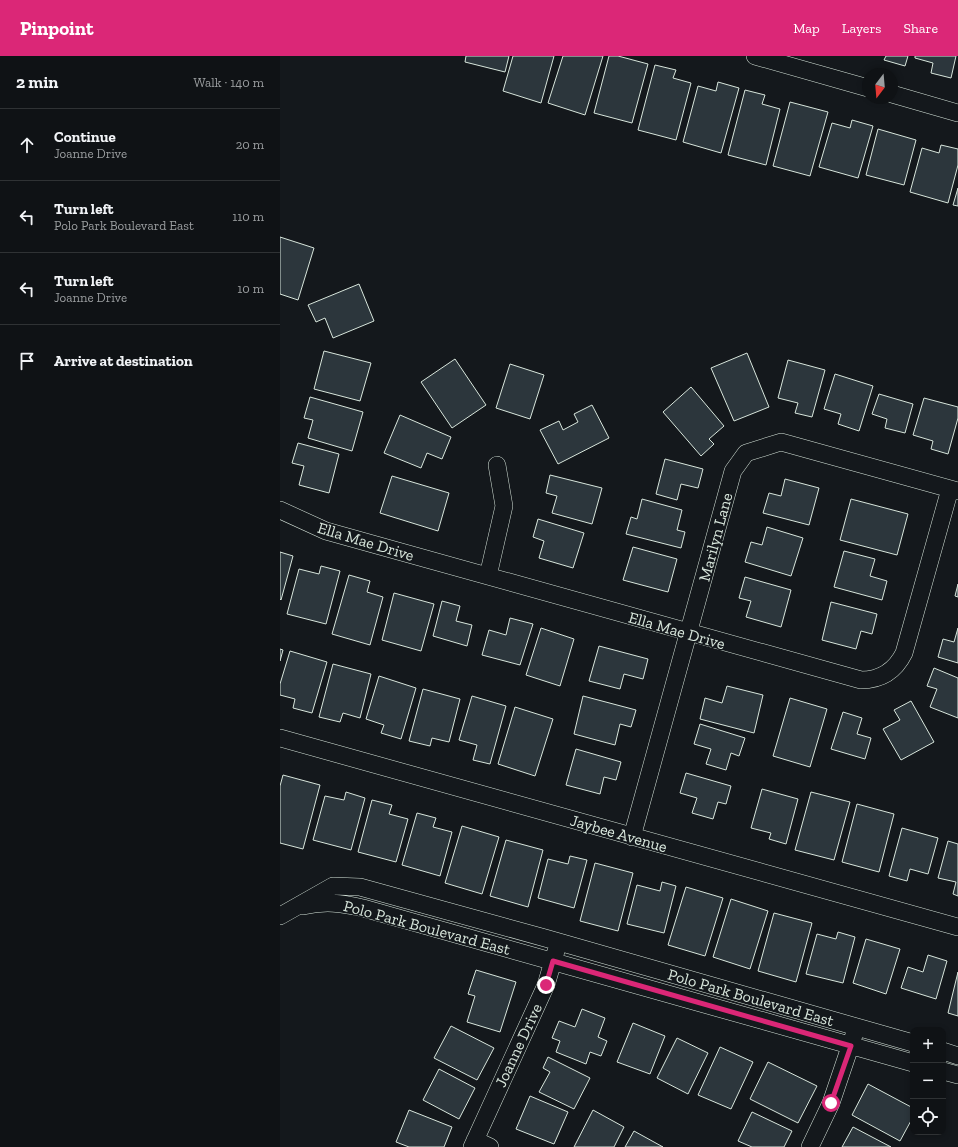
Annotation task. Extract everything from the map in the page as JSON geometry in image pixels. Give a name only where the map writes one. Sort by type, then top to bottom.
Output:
[{"type":"street","points":[[755,56],[862,86]]},
{"type":"street","points":[[898,96],[958,113]]},
{"type":"street","name":"Marilyn Lane","points":[[632,837],[733,471],[746,453],[782,442],[954,490]]},
{"type":"street","points":[[488,576],[504,506],[498,465]]},
{"type":"street","name":"Ella Mae Drive","points":[[280,510],[326,531],[860,680],[877,678],[885,675],[895,667],[904,653],[954,490]]},
{"type":"street","name":"Jaybee Avenue","points":[[280,738],[958,927]]},
{"type":"street","name":"Polo Park Boulevard East","points":[[285,913],[333,886],[360,887],[910,1042]]},
{"type":"street","name":"Polo Park Boulevard East","points":[[285,913],[320,902],[337,902],[363,908],[910,1062]]},
{"type":"street","name":"Joanne Drive","points":[[479,1145],[546,985],[559,942]]},
{"type":"street","points":[[810,1147],[831,1103],[857,1027]]},
{"type":"street","points":[[946,1052],[958,1056]]},
{"type":"street","points":[[946,1072],[958,1075]]},
{"type":"building","points":[[466,56],[509,56],[505,72],[465,62]]},
{"type":"building","points":[[513,56],[554,56],[541,103],[503,91]]},
{"type":"building","points":[[563,56],[603,56],[585,115],[548,103]]},
{"type":"building","points":[[609,56],[618,56],[648,64],[632,123],[594,113]]},
{"type":"building","points":[[886,56],[908,56],[905,66],[884,60]]},
{"type":"building","points":[[915,56],[956,56],[951,78],[931,73],[933,63],[915,58]]},
{"type":"building","points":[[655,65],[676,70],[673,78],[691,83],[676,140],[638,130]]},
{"type":"building","points":[[718,82],[739,88],[721,153],[683,142],[698,86],[716,91]]},
{"type":"building","points":[[745,90],[765,95],[762,104],[780,109],[766,165],[728,155]]},
{"type":"building","points":[[790,102],[828,112],[810,176],[773,166]]},
{"type":"building","points":[[852,120],[873,126],[858,178],[819,167],[832,123],[850,128]]},
{"type":"building","points":[[878,129],[916,140],[904,185],[866,175]]},
{"type":"building","points":[[941,145],[958,149],[958,165],[948,203],[910,192],[922,148],[939,153]]},
{"type":"building","points":[[958,188],[958,206],[953,205]]},
{"type":"building","points":[[280,237],[314,248],[298,300],[280,294]]},
{"type":"building","points":[[359,284],[374,321],[333,338],[325,318],[316,322],[308,305]]},
{"type":"building","points":[[324,351],[371,363],[360,401],[314,389]]},
{"type":"building","points":[[747,353],[769,407],[734,421],[711,368]]},
{"type":"building","points":[[455,359],[486,405],[452,428],[421,382]]},
{"type":"building","points":[[788,360],[825,370],[812,417],[795,413],[798,403],[778,398]]},
{"type":"building","points":[[510,364],[544,375],[530,419],[496,408]]},
{"type":"building","points":[[835,374],[873,386],[859,431],[838,424],[841,414],[824,409]]},
{"type":"building","points":[[691,387],[724,426],[709,439],[714,444],[701,456],[663,412]]},
{"type":"building","points":[[879,394],[913,404],[905,433],[885,428],[887,419],[872,414]]},
{"type":"building","points":[[310,397],[363,412],[352,451],[308,438],[313,420],[304,418]]},
{"type":"building","points":[[924,398],[958,407],[958,418],[948,454],[931,449],[933,441],[913,435]]},
{"type":"building","points":[[592,405],[609,438],[558,464],[540,430],[559,421],[563,430],[578,422],[574,414]]},
{"type":"building","points":[[400,415],[451,437],[442,459],[427,453],[421,468],[384,453]]},
{"type":"building","points":[[298,443],[339,454],[329,493],[299,485],[304,466],[292,463]]},
{"type":"building","points":[[665,459],[703,469],[698,488],[681,484],[677,500],[656,494]]},
{"type":"building","points":[[550,475],[602,488],[592,524],[552,513],[557,496],[546,493]]},
{"type":"building","points":[[392,476],[449,493],[438,531],[380,513]]},
{"type":"building","points":[[785,479],[819,488],[809,525],[763,513],[769,493],[781,496]]},
{"type":"building","points":[[642,499],[682,510],[677,530],[685,532],[681,548],[626,534],[631,517],[637,519]]},
{"type":"building","points":[[851,499],[908,514],[897,555],[840,540]]},
{"type":"building","points":[[538,519],[584,533],[573,568],[539,558],[544,541],[533,537]]},
{"type":"building","points":[[767,527],[803,538],[791,576],[745,562],[751,542],[762,545]]},
{"type":"building","points":[[633,547],[677,559],[668,592],[623,580]]},
{"type":"building","points":[[844,551],[875,559],[870,576],[887,581],[882,600],[834,587]]},
{"type":"building","points":[[280,552],[293,556],[281,600],[280,599]]},
{"type":"building","points":[[321,566],[340,571],[326,624],[287,614],[299,569],[319,574]]},
{"type":"building","points":[[349,575],[370,581],[367,592],[383,597],[370,645],[332,634]]},
{"type":"building","points":[[745,577],[791,590],[781,627],[746,617],[751,601],[739,598]]},
{"type":"building","points":[[958,584],[958,597],[955,596]]},
{"type":"building","points":[[394,593],[434,604],[421,651],[382,640]]},
{"type":"building","points":[[442,601],[460,606],[456,621],[472,625],[467,646],[433,636]]},
{"type":"building","points":[[831,602],[877,614],[872,634],[861,631],[856,649],[822,640]]},
{"type":"building","points":[[510,618],[533,624],[520,665],[482,655],[489,630],[506,635]]},
{"type":"building","points":[[541,628],[574,639],[560,686],[526,675]]},
{"type":"building","points":[[958,628],[958,663],[938,657],[943,639],[954,642]]},
{"type":"building","points":[[599,646],[648,659],[643,679],[624,674],[620,689],[589,681]]},
{"type":"building","points":[[280,649],[283,650],[280,661]]},
{"type":"building","points":[[290,651],[327,662],[312,713],[293,708],[295,699],[280,695],[280,684]]},
{"type":"building","points":[[333,664],[371,674],[360,718],[343,713],[340,722],[319,717]]},
{"type":"building","points":[[934,668],[958,678],[958,718],[930,707],[937,689],[927,686]]},
{"type":"building","points":[[379,676],[416,688],[401,739],[381,733],[384,725],[366,719]]},
{"type":"building","points":[[727,686],[763,695],[754,733],[700,719],[705,698],[722,703]]},
{"type":"building","points":[[423,689],[460,699],[449,742],[432,738],[430,746],[409,741]]},
{"type":"building","points":[[472,696],[506,706],[490,764],[473,760],[477,745],[459,740]]},
{"type":"building","points":[[583,696],[636,710],[631,727],[620,724],[615,745],[574,734]]},
{"type":"building","points":[[790,698],[827,709],[810,767],[773,756]]},
{"type":"building","points":[[911,701],[934,742],[901,760],[883,729],[900,720],[894,710]]},
{"type":"building","points":[[515,707],[553,719],[535,776],[498,764]]},
{"type":"building","points":[[843,712],[862,718],[857,734],[871,738],[865,759],[831,749]]},
{"type":"building","points":[[700,724],[745,738],[739,756],[731,753],[726,770],[706,764],[711,749],[694,744]]},
{"type":"building","points":[[576,749],[621,762],[616,780],[604,777],[600,794],[566,785]]},
{"type":"building","points":[[686,773],[731,786],[726,804],[718,802],[713,819],[692,813],[697,798],[680,793]]},
{"type":"building","points":[[283,775],[320,785],[303,849],[280,843],[280,786]]},
{"type":"building","points":[[762,789],[798,799],[786,844],[769,839],[771,833],[751,828]]},
{"type":"building","points":[[346,792],[365,798],[351,850],[313,840],[325,796],[344,800]]},
{"type":"building","points":[[811,792],[850,802],[834,860],[795,850]]},
{"type":"building","points":[[372,800],[392,805],[389,814],[408,819],[396,862],[358,852]]},
{"type":"building","points":[[857,804],[894,814],[879,872],[842,862]]},
{"type":"building","points":[[417,813],[436,818],[433,827],[452,832],[440,876],[402,865]]},
{"type":"building","points":[[462,826],[499,837],[482,894],[445,883]]},
{"type":"building","points":[[902,828],[938,838],[928,874],[910,869],[907,881],[889,876]]},
{"type":"building","points":[[506,840],[543,850],[528,907],[490,896]]},
{"type":"building","points":[[948,841],[958,844],[958,896],[953,894],[956,882],[938,878]]},
{"type":"building","points":[[570,856],[587,860],[574,908],[538,898],[548,859],[568,864]]},
{"type":"building","points":[[595,863],[633,873],[618,931],[580,921]]},
{"type":"building","points":[[662,882],[676,886],[664,933],[627,924],[637,885],[660,891]]},
{"type":"building","points":[[686,887],[723,898],[705,956],[668,945]]},
{"type":"building","points":[[731,899],[768,911],[750,969],[713,957]]},
{"type":"building","points":[[774,913],[812,923],[796,982],[758,971]]},
{"type":"building","points":[[838,932],[855,937],[843,983],[806,974],[817,934],[836,939]]},
{"type":"building","points":[[866,939],[900,949],[886,994],[853,983]]},
{"type":"building","points":[[928,955],[947,961],[936,999],[901,988],[908,967],[923,972]]},
{"type":"building","points":[[476,970],[516,982],[500,1032],[467,1022],[475,996],[468,994]]},
{"type":"building","points":[[958,972],[958,1016],[948,1013]]},
{"type":"building","points":[[582,1009],[605,1018],[598,1037],[607,1041],[601,1056],[590,1052],[586,1064],[556,1052],[560,1041],[552,1038],[559,1021],[575,1027]]},
{"type":"building","points":[[633,1023],[665,1036],[650,1074],[617,1062]]},
{"type":"building","points":[[451,1026],[494,1048],[477,1080],[434,1058]]},
{"type":"building","points":[[677,1038],[708,1053],[688,1094],[657,1078]]},
{"type":"building","points":[[720,1047],[753,1062],[731,1109],[698,1095]]},
{"type":"building","points":[[548,1057],[590,1078],[574,1109],[539,1092],[550,1072],[543,1068]]},
{"type":"building","points":[[768,1062],[817,1086],[798,1123],[750,1099]]},
{"type":"building","points":[[439,1069],[475,1088],[459,1119],[423,1100]]},
{"type":"building","points":[[868,1084],[910,1106],[910,1123],[900,1141],[852,1115]]},
{"type":"building","points":[[530,1096],[568,1112],[554,1144],[516,1129]]},
{"type":"building","points":[[409,1110],[452,1127],[444,1147],[409,1147],[396,1142]]},
{"type":"building","points":[[593,1110],[624,1127],[614,1147],[574,1147]]},
{"type":"building","points":[[752,1112],[792,1131],[784,1147],[752,1147],[738,1141]]},
{"type":"building","points":[[853,1127],[891,1147],[842,1147]]},
{"type":"building","points":[[634,1131],[663,1147],[625,1147]]},
{"type":"route","points":[[546,985],[553,961],[851,1046],[831,1103]]}]
